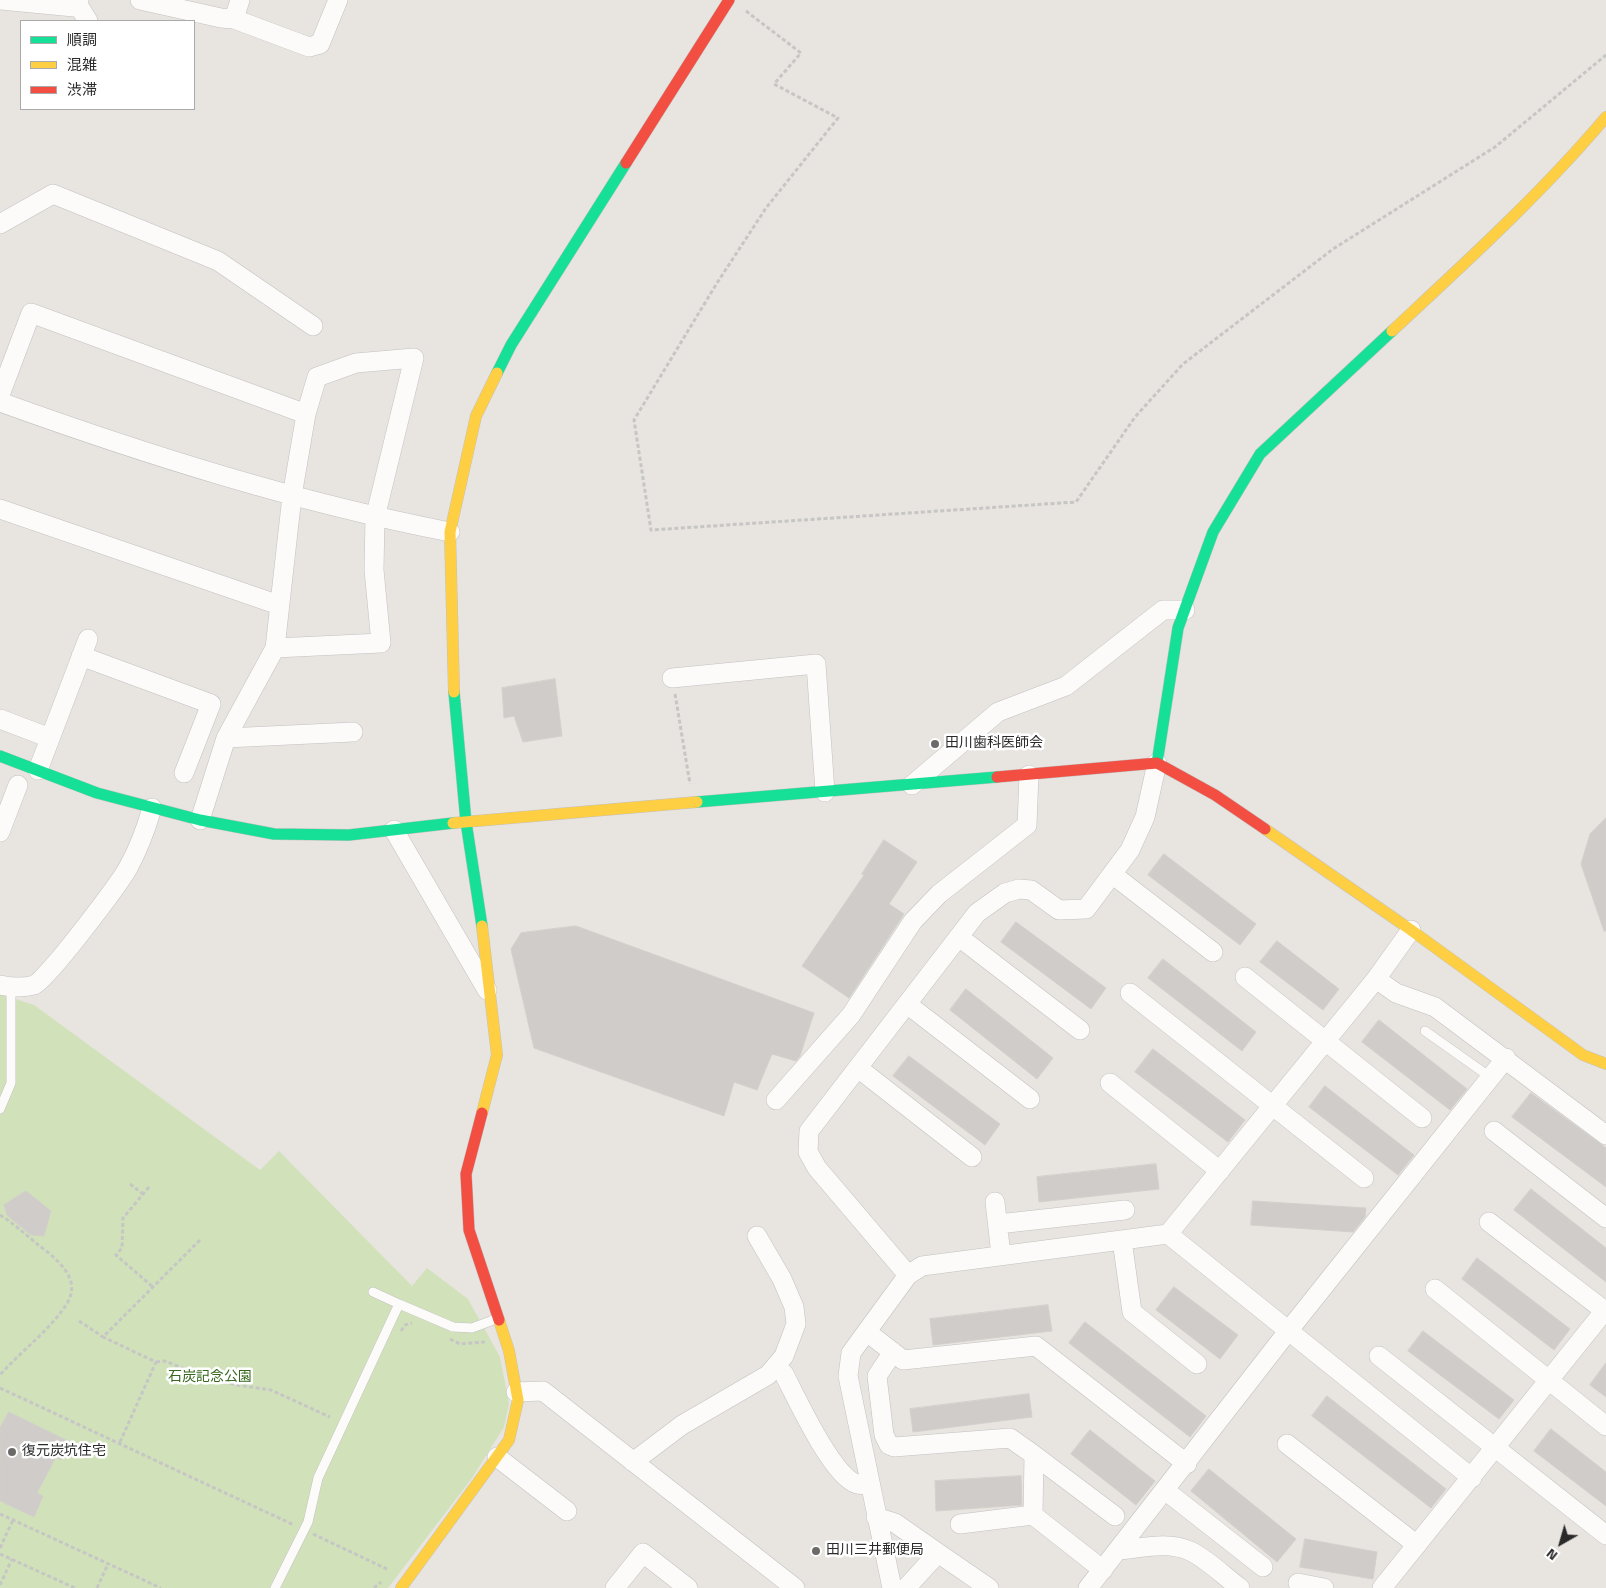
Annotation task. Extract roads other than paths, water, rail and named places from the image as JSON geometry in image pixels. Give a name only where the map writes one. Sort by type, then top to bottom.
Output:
[{"type":"street","points":[[0,0],[74,7],[78,1],[88,20]]},
{"type":"street","points":[[140,0],[221,18],[234,19],[309,47],[320,44],[338,0]]},
{"type":"street","points":[[234,19],[240,0]]},
{"type":"street","points":[[401,1588],[509,1440],[518,1400],[509,1351],[469,1230],[466,1174],[497,1055],[466,822],[453,680],[450,532],[476,416],[511,345],[734,3]]},
{"type":"street","points":[[908,1275],[816,1168],[808,1152],[809,1131],[977,913],[1005,893],[1019,889],[1031,890],[1059,910],[1086,909],[1130,850],[1145,817],[1157,763],[1178,628],[1213,532],[1260,454],[1477,252],[1575,154],[1606,118]]},
{"type":"street","points":[[0,224],[53,194],[218,261],[313,326]]},
{"type":"street","points":[[0,395],[31,313],[306,414]]},
{"type":"street","points":[[200,820],[226,738],[275,648],[292,496],[306,414],[317,377],[356,363],[414,358],[375,518],[374,570],[381,643],[275,648]]},
{"type":"street","points":[[0,402],[104,440],[292,496],[375,518],[450,532]]},
{"type":"street","points":[[0,509],[279,605]]},
{"type":"street","points":[[912,785],[998,712],[1066,686],[1163,610],[1185,610]]},
{"type":"street","points":[[38,770],[88,639]]},
{"type":"street","points":[[81,656],[211,704],[184,773]]},
{"type":"street","points":[[672,678],[816,664],[825,792]]},
{"type":"street","points":[[0,718],[50,738]]},
{"type":"street","points":[[226,738],[353,732]]},
{"type":"street","points":[[0,756],[98,793],[200,820],[274,834],[349,835],[466,822],[1157,763],[1215,795],[1411,930],[1583,1055],[1606,1064]]},
{"type":"street","points":[[776,1100],[851,1015],[913,921],[939,894],[1027,825],[1028,775]]},
{"type":"street","points":[[0,832],[18,785]]},
{"type":"street","points":[[5,986],[35,984],[55,966],[127,870],[143,841],[152,808]]},
{"type":"street","points":[[394,830],[490,995]]},
{"type":"street","points":[[1112,874],[1213,952]]},
{"type":"street","points":[[892,1588],[868,1485],[848,1376],[851,1353],[908,1275],[922,1266],[1168,1234],[1376,979],[1411,930]]},
{"type":"street","points":[[959,937],[1080,1030]]},
{"type":"street","points":[[1245,977],[1422,1118]]},
{"type":"street","points":[[1376,979],[1396,993],[1435,1007],[1506,1058],[1606,1135]]},
{"type":"street","points":[[1130,993],[1364,1178]]},
{"type":"street","points":[[907,1004],[1030,1099]]},
{"type":"street","points":[[1088,1588],[1166,1491],[1289,1330],[1506,1058]]},
{"type":"street","points":[[858,1068],[972,1157]]},
{"type":"street","points":[[1110,1083],[1220,1171]]},
{"type":"street","points":[[1494,1131],[1606,1218]]},
{"type":"street","points":[[995,1202],[1001,1255]]},
{"type":"street","points":[[998,1224],[1125,1210]]},
{"type":"street","points":[[1382,1588],[1605,1310],[1489,1222]]},
{"type":"street","points":[[1168,1234],[1472,1478]]},
{"type":"street","points":[[633,1462],[682,1425],[768,1375],[776,1367],[792,1340],[796,1324],[794,1307],[785,1286],[757,1236]]},
{"type":"street","points":[[1122,1240],[1132,1312],[1197,1364]]},
{"type":"street","points":[[1435,1289],[1606,1426]]},
{"type":"street","points":[[867,1332],[903,1360],[1036,1346],[1186,1464]]},
{"type":"street","points":[[893,1352],[877,1376],[884,1435],[889,1445],[894,1447],[1010,1438],[1115,1516]]},
{"type":"street","points":[[1379,1356],[1606,1535]]},
{"type":"street","points":[[776,1367],[784,1374],[832,1462],[846,1477],[857,1484],[868,1485]]},
{"type":"street","points":[[516,1392],[543,1392],[795,1588]]},
{"type":"street","points":[[1287,1444],[1417,1545]]},
{"type":"street","points":[[1033,1515],[1034,1455]]},
{"type":"street","points":[[498,1457],[567,1511]]},
{"type":"street","points":[[1166,1491],[1263,1567]]},
{"type":"street","points":[[960,1524],[1033,1515],[1103,1570]]},
{"type":"street","points":[[876,1517],[894,1523],[990,1588]]},
{"type":"street","points":[[1120,1550],[1150,1546],[1171,1546],[1190,1551],[1240,1588]]},
{"type":"street","points":[[615,1588],[643,1553],[688,1588]]},
{"type":"street","points":[[906,1588],[938,1554]]},
{"type":"street","points":[[1298,1583],[1324,1588]]},
{"type":"lane","points":[[0,1109],[11,1083],[5,986]]},
{"type":"lane","points":[[1425,1030],[1490,1077]]},
{"type":"lane","points":[[372,1292],[453,1327],[463,1329],[498,1318]]},
{"type":"lane","points":[[275,1588],[308,1522],[318,1478],[399,1304]]},
{"type":"place","name":"田川歯科医師会","points":[[935,744]]},
{"type":"place","name":"復元炭坑住宅","points":[[12,1452]]},
{"type":"place","name":"田川三井郵便局","points":[[816,1551]]},
{"type":"park label","name":"石炭記念公園","points":[[210,1378]]}]
